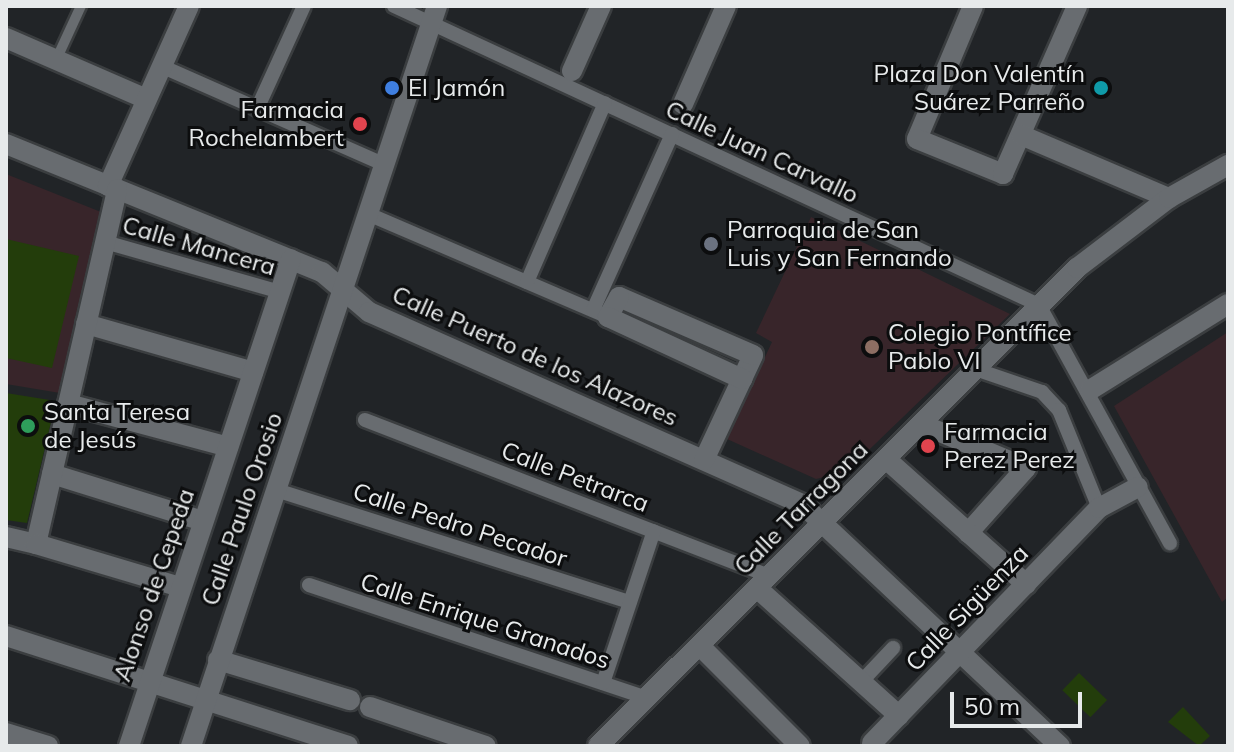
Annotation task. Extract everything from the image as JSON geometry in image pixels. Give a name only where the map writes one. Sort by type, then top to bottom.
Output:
[{"type":"street","points":[[36,544],[105,242],[112,187],[146,99],[189,6]]},
{"type":"street","points":[[257,109],[304,6]]},
{"type":"street","name":"Calle Juan Carvallo","points":[[394,6],[434,14],[605,103],[1039,305]]},
{"type":"street","points":[[572,71],[601,6]]},
{"type":"street","points":[[683,104],[726,6]]},
{"type":"street","points":[[967,8],[917,139],[1003,174],[1077,6]]},
{"type":"street","name":"Calle Paulo Orosio","points":[[191,746],[434,14]]},
{"type":"street","points":[[6,38],[146,99]]},
{"type":"street","points":[[161,66],[385,165]]},
{"type":"street","points":[[527,282],[605,103]]},
{"type":"street","points":[[600,314],[672,134]]},
{"type":"street","points":[[1021,135],[1169,198]]},
{"type":"street","name":"Calle Puerto de los Alazores","points":[[6,144],[291,259],[343,290],[369,312],[704,460],[824,521],[1017,701],[1060,746]]},
{"type":"street","name":"Calle Tarragona","points":[[604,744],[1039,305],[1169,198],[1228,165]]},
{"type":"street","points":[[368,214],[600,314]]},
{"type":"street","name":"Calle Mancera","points":[[105,242],[280,292]]},
{"type":"street","name":"Alonso de Cepeda","points":[[129,746],[291,259]]},
{"type":"street","points":[[600,314],[619,297],[753,355],[704,460]]},
{"type":"street","points":[[1090,390],[1228,304]]},
{"type":"street","points":[[1039,305],[1090,390],[1138,487],[1170,543]]},
{"type":"street","points":[[86,324],[253,372]]},
{"type":"street","points":[[975,369],[1042,392],[1059,410],[1099,508]]},
{"type":"street","points":[[68,404],[228,447]]},
{"type":"street","name":"Calle Petrarca","points":[[365,420],[654,531],[764,582]]},
{"type":"street","points":[[921,424],[1026,468],[968,533]]},
{"type":"street","points":[[886,459],[1026,584]]},
{"type":"street","points":[[52,474],[203,521]]},
{"type":"street","name":"Calle Sigüenza","points":[[872,743],[1099,508],[1138,487]]},
{"type":"street","name":"Calle Pedro Pecador","points":[[276,490],[630,602]]},
{"type":"street","points":[[603,683],[654,531]]},
{"type":"street","points":[[6,537],[180,587]]},
{"type":"street","points":[[764,582],[861,682],[899,716]]},
{"type":"street","name":"Calle Enrique Granados","points":[[309,585],[647,698]]},
{"type":"street","points":[[6,636],[207,696],[348,746]]},
{"type":"street","points":[[700,646],[800,746]]},
{"type":"street","points":[[861,682],[893,648]]},
{"type":"street","points":[[218,660],[360,703],[486,746]]},
{"type":"street","points":[[6,733],[48,746]]},
{"type":"lane","points":[[56,60],[81,6]]},
{"type":"shaded area","points":[[6,174],[101,212],[60,393],[6,384]]},
{"type":"shaded area","name":"Colegio Pontífice Pablo VI","points":[[811,217],[1010,314],[846,472],[816,479],[727,439],[772,342],[756,333]]},
{"type":"shaded area","points":[[1228,332],[1228,597],[1222,602],[1114,406]]},
{"type":"green space","points":[[6,239],[79,256],[52,368],[6,358]]},
{"type":"green space","points":[[6,393],[56,401],[27,523],[6,520]]},
{"type":"green space","points":[[1079,673],[1107,700],[1090,717],[1062,690]]},
{"type":"green space","points":[[1183,707],[1210,736],[1199,746],[1168,722]]},
{"type":"place","name":"El Jamón","points":[[392,88]]},
{"type":"place","name":"Plaza Don Valentín Suárez Parreño","points":[[1101,88]]},
{"type":"place","name":"Farmacia Rochelambert","points":[[360,124]]},
{"type":"place","name":"Parroquia de San Luis y San Fernando","points":[[711,244]]},
{"type":"place","name":"Colegio Pontífice Pablo VI","points":[[872,347]]},
{"type":"place","name":"Santa Teresa de Jesús","points":[[28,426]]},
{"type":"place","name":"Farmacia Perez Perez","points":[[928,446]]}]
